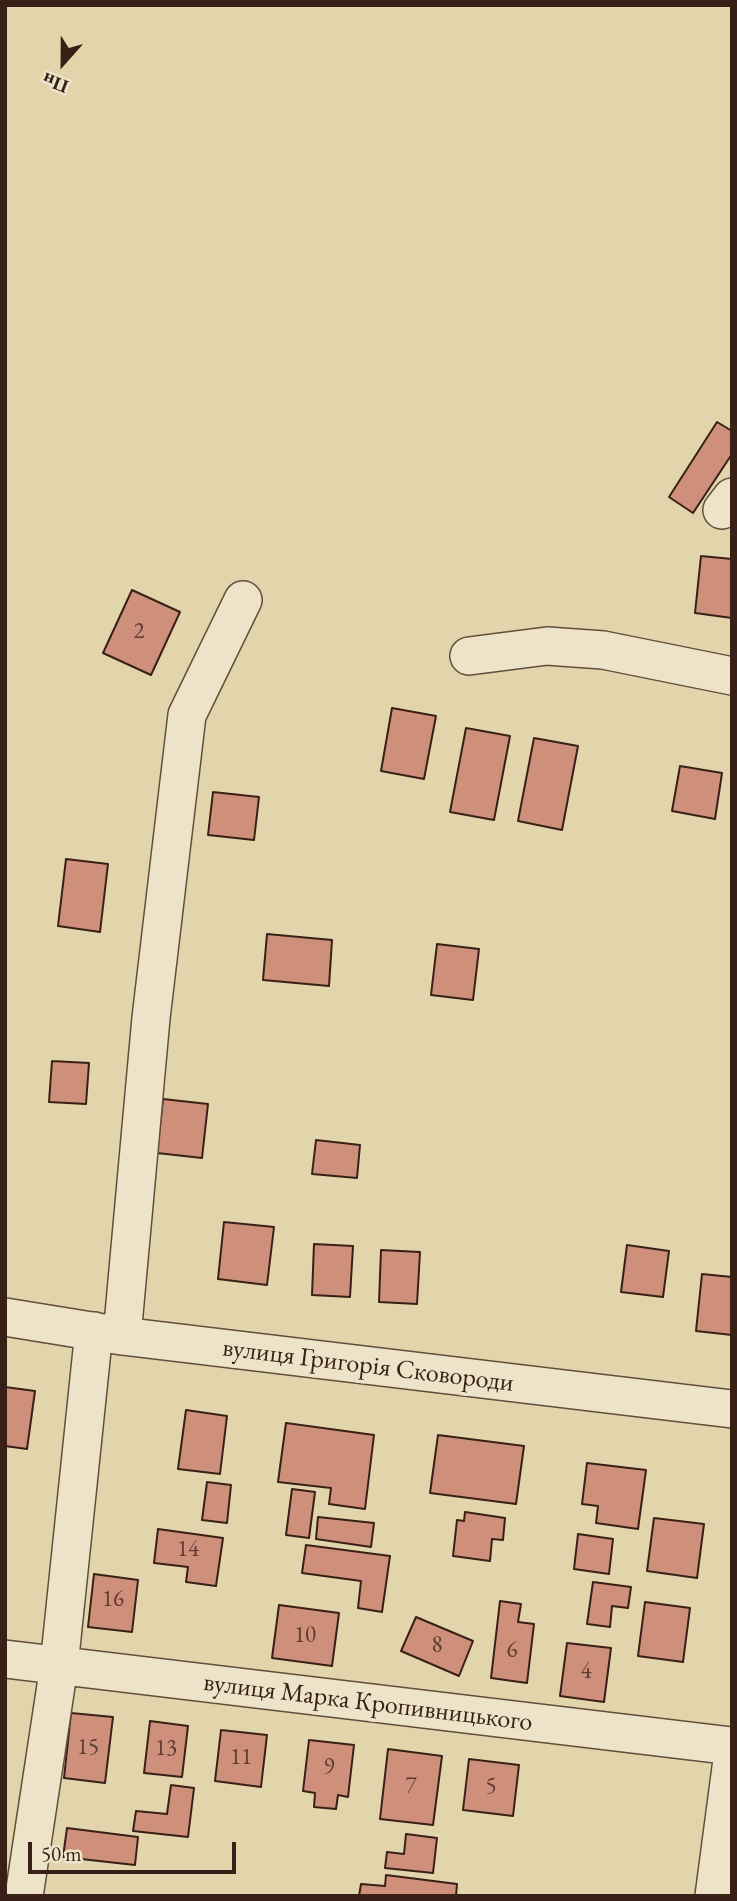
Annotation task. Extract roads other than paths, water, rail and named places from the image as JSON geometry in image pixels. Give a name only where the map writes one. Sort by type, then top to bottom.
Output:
[{"type":"street","points":[[24,1896],[152,1018],[187,715],[243,600]]},
{"type":"street","points":[[469,656],[547,646],[603,650],[732,676]]},
{"type":"street","name":"вулиця Григорія Сковороди","points":[[5,1317],[108,1334],[732,1409]]},
{"type":"street","name":"вулиця Марка Кропивницького","points":[[5,1659],[732,1746]]},
{"type":"street","points":[[714,1896],[732,1760]]}]
